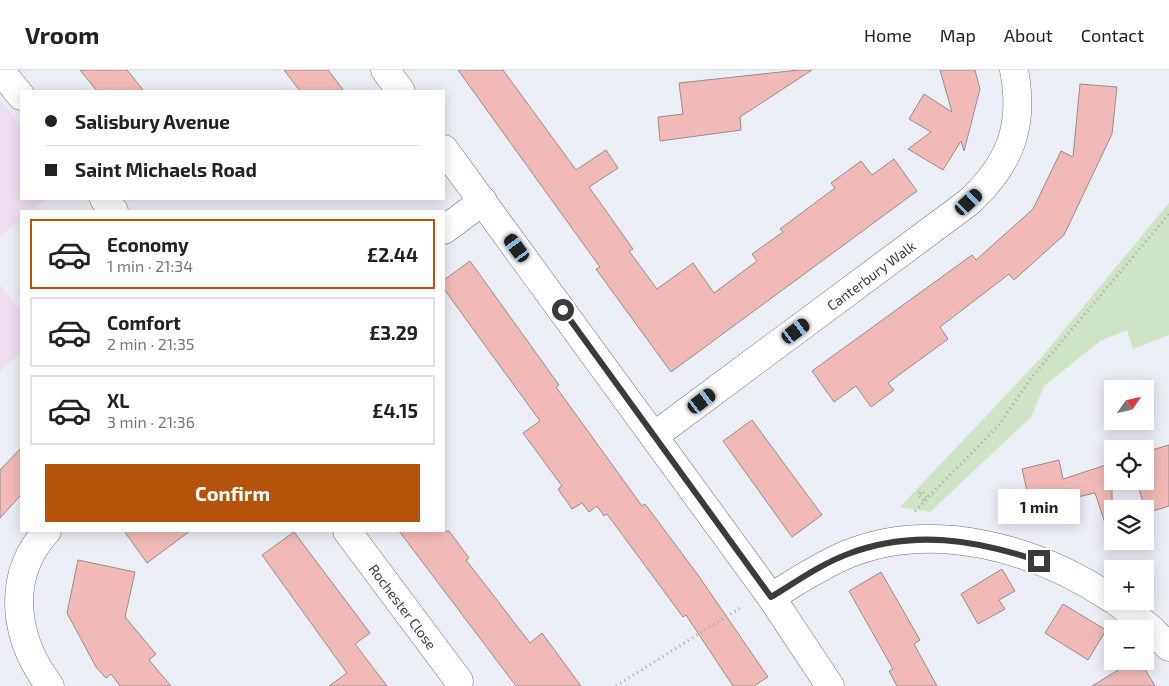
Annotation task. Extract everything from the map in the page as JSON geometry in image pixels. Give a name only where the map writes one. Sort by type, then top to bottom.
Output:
[{"type":"street","points":[[0,70],[20,95]]},
{"type":"street","points":[[385,70],[400,90]]},
{"type":"street","name":"Canterbury Walk","points":[[654,436],[969,202],[987,186],[1007,155],[1016,126],[1017,87],[1014,70]]},
{"type":"street","points":[[445,150],[769,594],[830,686]]},
{"type":"street","points":[[105,200],[113,210]]},
{"type":"street","points":[[445,229],[483,201]]},
{"type":"street","points":[[46,532],[33,547],[27,561],[19,591],[19,612],[29,653],[50,686]]},
{"type":"street","name":"Rochester Close","points":[[348,532],[459,681]]},
{"type":"street","points":[[769,594],[848,554],[896,540],[912,539],[945,540],[1009,551],[1070,574],[1104,594]]},
{"type":"street","points":[[1127,610],[1151,629],[1169,647]]},
{"type":"path","points":[[912,539],[916,508],[999,425],[1031,378],[1169,214]]},
{"type":"path","points":[[924,500],[918,495],[922,491],[927,497]]},
{"type":"path","points":[[616,686],[769,594]]},
{"type":"shaded area","points":[[0,100],[20,125],[20,200],[45,200],[32,210],[20,210],[20,220],[0,237]]},
{"type":"shaded area","points":[[0,285],[20,311],[20,354],[0,371]]},
{"type":"green space","points":[[1169,203],[1169,335],[1133,349],[1127,330],[1100,341],[1044,386],[1031,417],[930,512],[900,507],[1040,359]]},
{"type":"building","points":[[80,70],[127,70],[143,90],[96,90]]},
{"type":"building","points":[[284,70],[328,70],[343,90],[299,90]]},
{"type":"building","points":[[458,70],[503,70],[576,170],[606,150],[618,168],[589,187],[633,249],[629,251],[657,289],[693,263],[714,293],[757,261],[752,254],[783,232],[780,229],[835,188],[831,183],[861,161],[872,175],[894,159],[917,191],[671,372],[596,269],[600,267]]},
{"type":"building","points":[[812,70],[740,117],[741,130],[660,141],[658,117],[683,114],[679,83]]},
{"type":"building","points":[[940,70],[975,70],[980,89],[964,151],[961,141],[943,170],[908,149],[931,132],[909,119],[924,94],[952,112]]},
{"type":"building","points":[[1080,84],[1117,87],[1112,134],[1064,235],[1014,280],[1009,274],[940,327],[948,339],[888,383],[894,390],[871,407],[856,386],[834,402],[812,371],[972,255],[976,260],[1033,209],[1061,151],[1073,157]]},
{"type":"building","points":[[470,261],[559,385],[556,387],[642,506],[645,504],[698,575],[768,677],[754,686],[733,686],[686,615],[683,617],[607,514],[604,516],[597,506],[589,512],[582,503],[572,509],[558,489],[562,486],[523,433],[540,421],[445,290],[445,279]]},
{"type":"building","points":[[752,420],[822,515],[792,537],[723,441]]},
{"type":"building","points":[[1169,445],[1169,506],[1154,511],[1154,500],[1143,500],[1139,490],[1154,490],[1154,449]]},
{"type":"building","points":[[20,449],[20,496],[0,518],[0,470]]},
{"type":"building","points":[[1059,460],[1063,479],[1104,466],[1104,490],[1112,490],[1112,500],[1104,500],[1104,520],[1095,493],[1020,510],[1015,495],[1027,491],[1022,469]]},
{"type":"building","points":[[449,531],[469,558],[466,560],[530,643],[542,633],[581,686],[516,686],[400,532]]},
{"type":"building","points":[[125,532],[189,532],[147,563]]},
{"type":"building","points":[[294,532],[370,633],[355,644],[387,686],[329,686],[347,673],[262,555]]},
{"type":"building","points":[[78,560],[135,572],[125,617],[156,654],[149,660],[171,686],[120,686],[111,674],[106,678],[96,667],[67,613]]},
{"type":"building","points":[[1002,569],[1015,591],[999,600],[1005,609],[978,624],[961,594]]},
{"type":"building","points":[[881,572],[920,640],[914,644],[937,686],[897,686],[889,671],[893,669],[849,591]]},
{"type":"building","points":[[1063,604],[1104,629],[1104,633],[1088,660],[1045,633]]},
{"type":"building","points":[[1118,670],[1145,670],[1155,686],[1092,686]]},
{"type":"route","points":[[563,310],[771,597],[824,565],[848,554],[896,540],[945,540],[977,544],[1009,551],[1039,561]]}]
